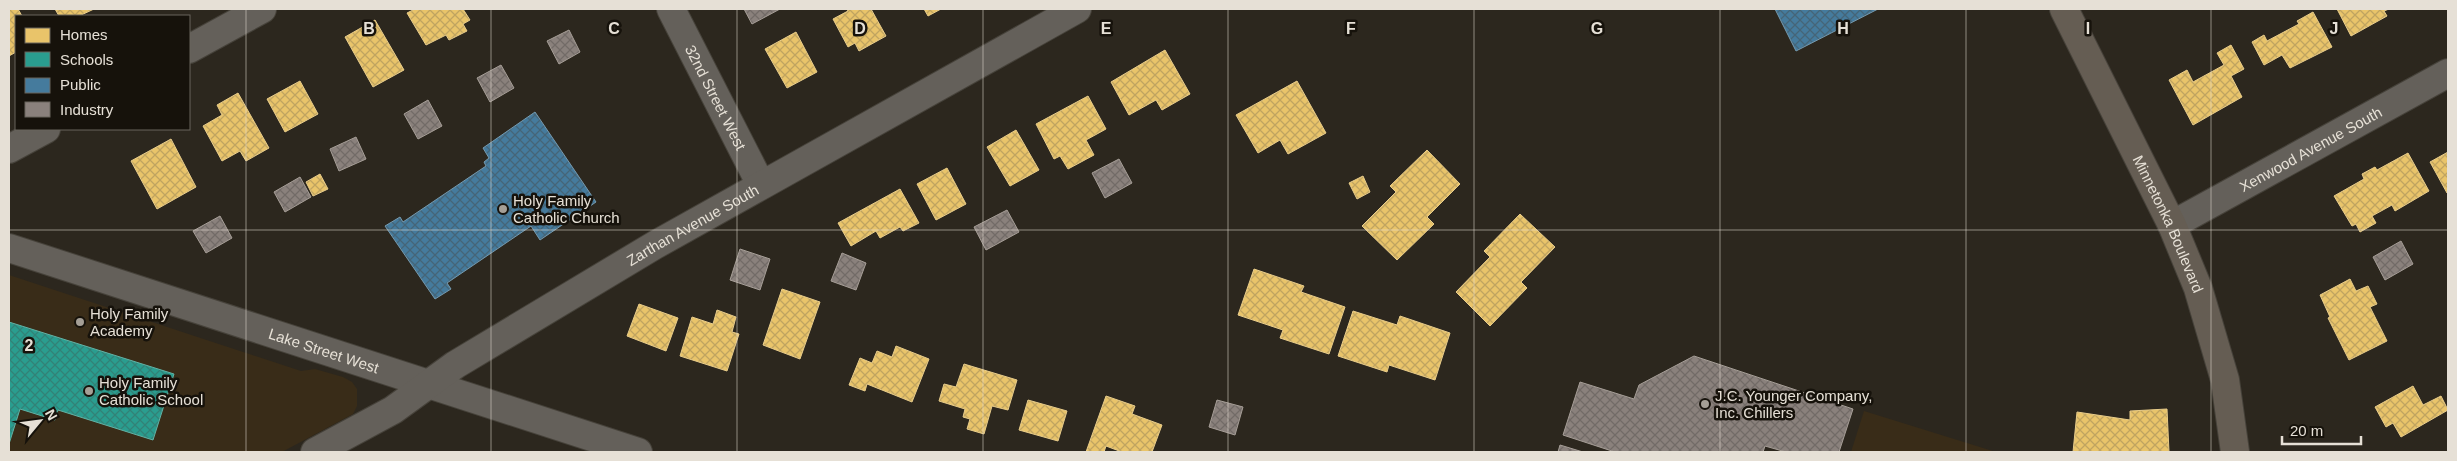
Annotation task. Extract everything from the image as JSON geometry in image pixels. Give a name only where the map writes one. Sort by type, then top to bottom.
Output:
[{"type":"main road","name":"Minnetonka Boulevard","points":[[2064,9],[2172,225],[2198,288],[2225,380],[2235,452]]},
{"type":"street","points":[[190,49],[262,9]]},
{"type":"street","name":"32nd Street West","points":[[671,9],[760,185]]},
{"type":"street","name":"Zarthan Avenue South","points":[[315,452],[392,410],[463,360],[760,185],[1076,9]]},
{"type":"street","name":"Xenwood Avenue South","points":[[2172,225],[2448,73]]},
{"type":"street","points":[[9,149],[44,130]]},
{"type":"street","name":"Lake Street West","points":[[9,248],[638,452]]},
{"type":"shaded area","name":"Holy Family Academy","points":[[9,275],[301,371],[315,369],[343,377],[352,382],[357,389],[357,406],[353,414],[282,452],[9,452]]},
{"type":"shaded area","points":[[1864,411],[1996,452],[1851,452]]},
{"type":"building: Homes","points":[[9,9],[18,9],[21,15],[15,15],[15,53],[9,56]]},
{"type":"building: Homes","points":[[55,9],[94,9],[81,15],[58,15]]},
{"type":"building: Homes","points":[[415,9],[463,9],[470,20],[463,24],[467,31],[449,40],[446,35],[426,45],[407,13]]},
{"type":"building: Homes","points":[[847,9],[871,9],[886,36],[859,51],[855,43],[848,47],[833,19],[848,11]]},
{"type":"building: Homes","points":[[924,9],[941,9],[928,16]]},
{"type":"building: Homes","points":[[2337,9],[2389,9],[2384,11],[2387,16],[2351,36]]},
{"type":"building: Homes","points":[[2313,12],[2332,47],[2290,68],[2282,55],[2264,65],[2252,42],[2264,35],[2267,41],[2299,24],[2297,21]]},
{"type":"building: Homes","points":[[375,20],[404,70],[373,87],[345,37]]},
{"type":"building: Homes","points":[[796,32],[817,72],[787,88],[765,49]]},
{"type":"building: Homes","points":[[2231,45],[2244,69],[2231,76],[2242,97],[2193,125],[2169,80],[2187,70],[2193,82],[2224,65],[2217,53]]},
{"type":"building: Homes","points":[[1165,50],[1190,94],[1162,110],[1156,100],[1129,115],[1111,82]]},
{"type":"building: Homes","points":[[300,81],[318,114],[285,132],[267,99]]},
{"type":"building: Homes","points":[[1297,81],[1326,133],[1288,154],[1280,140],[1258,153],[1236,115]]},
{"type":"building: Homes","points":[[238,93],[269,148],[246,161],[240,151],[222,161],[203,126],[222,115],[217,105]]},
{"type":"building: Homes","points":[[1088,96],[1106,129],[1086,140],[1094,155],[1068,169],[1060,156],[1054,159],[1036,124]]},
{"type":"building: Homes","points":[[1016,130],[1039,170],[1010,186],[987,147]]},
{"type":"building: Homes","points":[[171,139],[196,187],[157,209],[131,161]]},
{"type":"building: Homes","points":[[1427,150],[1460,184],[1427,217],[1434,224],[1397,260],[1362,226],[1396,192],[1390,186]]},
{"type":"building: Homes","points":[[2448,152],[2448,193],[2447,193],[2430,162]]},
{"type":"building: Homes","points":[[2408,153],[2429,191],[2395,211],[2392,205],[2372,216],[2376,223],[2360,232],[2356,224],[2352,226],[2334,196],[2364,179],[2362,174],[2375,167],[2377,170]]},
{"type":"building: Homes","points":[[947,168],[966,204],[936,220],[917,184]]},
{"type":"building: Homes","points":[[320,174],[328,189],[313,196],[306,182]]},
{"type":"building: Homes","points":[[1363,176],[1370,192],[1357,199],[1349,183]]},
{"type":"building: Homes","points":[[900,189],[919,223],[903,231],[900,227],[880,238],[876,231],[851,246],[838,223]]},
{"type":"building: Homes","points":[[1520,214],[1555,247],[1521,282],[1527,288],[1490,326],[1456,292],[1490,257],[1484,251]]},
{"type":"building: Homes","points":[[1254,269],[1304,286],[1301,292],[1345,307],[1329,354],[1280,338],[1283,330],[1238,315]]},
{"type":"building: Homes","points":[[2350,279],[2356,291],[2368,286],[2377,304],[2370,307],[2387,341],[2349,360],[2328,318],[2330,317],[2320,295]]},
{"type":"building: Homes","points":[[782,289],[820,302],[800,359],[763,345]]},
{"type":"building: Homes","points":[[639,304],[678,318],[666,351],[627,336]]},
{"type":"building: Homes","points":[[717,310],[736,317],[732,332],[739,334],[727,371],[680,356],[692,317],[713,324]]},
{"type":"building: Homes","points":[[1353,311],[1397,325],[1400,316],[1450,333],[1435,380],[1389,365],[1387,372],[1338,356]]},
{"type":"building: Homes","points":[[896,346],[929,359],[912,402],[867,384],[865,391],[849,385],[860,358],[872,363],[877,351],[892,357]]},
{"type":"building: Homes","points":[[964,364],[1017,380],[1008,410],[992,406],[984,434],[967,429],[970,419],[963,417],[965,409],[939,401],[944,384],[956,387]]},
{"type":"building: Homes","points":[[2413,386],[2423,405],[2441,396],[2448,410],[2401,437],[2393,423],[2386,427],[2375,407]]},
{"type":"building: Homes","points":[[1106,396],[1135,406],[1132,414],[1162,425],[1152,452],[1122,452],[1106,446],[1104,452],[1086,452]]},
{"type":"building: Homes","points":[[1028,400],[1067,411],[1058,441],[1019,430]]},
{"type":"building: Homes","points":[[2167,409],[2169,452],[2073,452],[2077,412],[2130,420],[2130,411]]},
{"type":"building: Schools","name":"Holy Family Catholic School","points":[[9,322],[174,374],[153,440],[58,410],[55,420],[20,409],[9,444]]},
{"type":"building: Public","points":[[1775,9],[1878,9],[1796,51]]},
{"type":"building: Public","name":"Holy Family Catholic Church","points":[[535,112],[596,202],[540,240],[531,226],[447,283],[451,289],[435,299],[385,226],[400,217],[403,222],[486,166],[484,162],[489,158],[483,148]]},
{"type":"building: Industry","points":[[744,9],[780,9],[752,24]]},
{"type":"building: Industry","points":[[569,30],[580,52],[559,64],[547,41]]},
{"type":"building: Industry","points":[[501,65],[514,88],[490,102],[477,78]]},
{"type":"building: Industry","points":[[428,100],[442,126],[418,139],[404,114]]},
{"type":"building: Industry","points":[[356,137],[366,159],[339,171],[330,149]]},
{"type":"building: Industry","points":[[1119,159],[1132,183],[1105,198],[1092,173]]},
{"type":"building: Industry","points":[[300,177],[311,197],[285,212],[274,192]]},
{"type":"building: Industry","points":[[1007,210],[1019,232],[986,250],[974,227]]},
{"type":"building: Industry","points":[[220,216],[232,238],[206,253],[193,231]]},
{"type":"building: Industry","points":[[2401,241],[2413,264],[2385,280],[2373,257]]},
{"type":"building: Industry","points":[[740,249],[770,259],[760,290],[730,280]]},
{"type":"building: Industry","points":[[842,253],[866,263],[856,290],[831,281]]},
{"type":"building: Industry","name":"J.C. Younger Company, Inc. Chillers","points":[[1694,356],[1853,409],[1839,452],[1786,452],[1765,446],[1763,452],[1615,452],[1563,435],[1580,382],[1634,399],[1639,385]]},
{"type":"building: Industry","points":[[1217,400],[1243,407],[1235,435],[1209,427]]},
{"type":"building: Industry","points":[[1560,445],[1583,452],[1558,452]]},
{"type":"place","name":"Holy Family Catholic Church","points":[[503,209]]},
{"type":"place","name":"Holy Family Academy","points":[[80,322]]},
{"type":"place","name":"Holy Family Catholic School","points":[[89,391]]},
{"type":"place","name":"J.C. Younger Company, Inc. Chillers","points":[[1705,404]]}]
